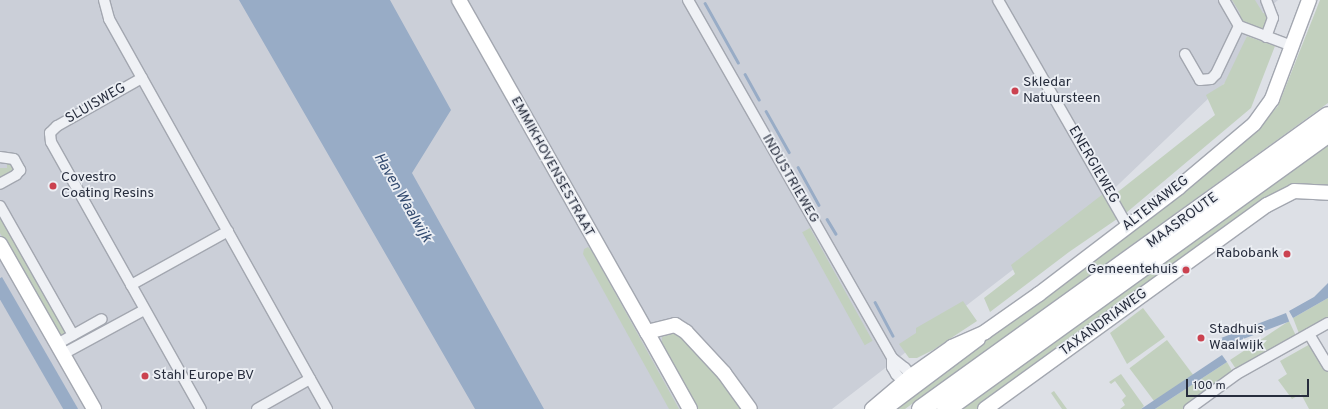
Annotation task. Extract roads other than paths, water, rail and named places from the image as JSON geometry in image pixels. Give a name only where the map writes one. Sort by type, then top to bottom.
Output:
[{"type":"highway","name":"MAASROUTE","points":[[921,409],[1328,116]]},
{"type":"highway","name":"MAASROUTE","points":[[946,409],[1328,133]]},
{"type":"main road","name":"EMMIKHOVENSESTRAAT","points":[[459,0],[690,409]]},
{"type":"main road","name":"ALTENAWEG","points":[[872,409],[908,382],[974,345],[985,332],[1128,227],[1254,124],[1272,99],[1309,1]]},
{"type":"main road","name":"TAXANDRIAWEG","points":[[985,409],[1267,205],[1294,191],[1328,193]]},
{"type":"main road","points":[[0,244],[94,409]]},
{"type":"main road","points":[[647,332],[674,325],[686,332],[724,373],[750,409]]},
{"type":"main road","name":"ALTENAWEG","points":[[884,409],[908,382]]},
{"type":"street","points":[[104,0],[109,19],[142,78]]},
{"type":"street","name":"INDUSTRIEWEG","points":[[688,0],[892,358],[906,368],[908,382]]},
{"type":"street","name":"ENERGIEWEG","points":[[998,0],[1128,227]]},
{"type":"street","points":[[1224,0],[1239,26],[1266,38],[1292,46]]},
{"type":"street","points":[[1266,0],[1273,18],[1266,38]]},
{"type":"street","points":[[1185,54],[1200,80],[1211,79],[1216,74],[1239,26]]},
{"type":"street","name":"SLUISWEG","points":[[200,409],[51,142],[50,133],[57,126],[142,78],[327,409]]},
{"type":"street","points":[[0,157],[14,159],[20,170],[16,176],[0,184]]},
{"type":"street","points":[[0,206],[73,335]]},
{"type":"street","points":[[131,285],[228,231]]},
{"type":"street","points":[[60,349],[144,310]]},
{"type":"street","points":[[60,349],[73,335],[102,319]]},
{"type":"street","points":[[1189,409],[1237,374],[1328,323]]},
{"type":"street","points":[[1309,334],[1328,366]]},
{"type":"street","points":[[257,409],[310,380]]},
{"type":"water","name":"Haven Waalwijk","points":[[239,0],[390,0],[451,110],[412,173],[544,409],[475,409]]},
{"type":"water","points":[[2,277],[78,409],[63,409],[0,300],[0,278]]},
{"type":"water","points":[[1328,283],[1328,298],[1293,318],[1289,311],[1314,297]]},
{"type":"water","points":[[1286,313],[1289,321],[1221,348],[1218,339]]},
{"type":"water","points":[[1222,355],[1227,362],[1155,409],[1141,409]]},
{"type":"waterway","points":[[705,3],[738,62]]},
{"type":"waterway","points":[[745,74],[759,99]]},
{"type":"waterway","points":[[766,111],[789,152]]},
{"type":"waterway","points":[[798,167],[819,205]]},
{"type":"waterway","points":[[827,219],[836,234]]},
{"type":"waterway","points":[[875,302],[893,336]]},
{"type":"place","name":"Skledar Natuursteen","points":[[1015,91]]},
{"type":"place","name":"Covestro Coating Resins","points":[[53,186]]},
{"type":"place","name":"Rabobank","points":[[1287,254]]},
{"type":"place","name":"Gemeentehuis","points":[[1186,270]]},
{"type":"place","name":"Stadhuis Waalwijk","points":[[1201,338]]},
{"type":"place","name":"Stahl Europe BV","points":[[145,376]]}]
